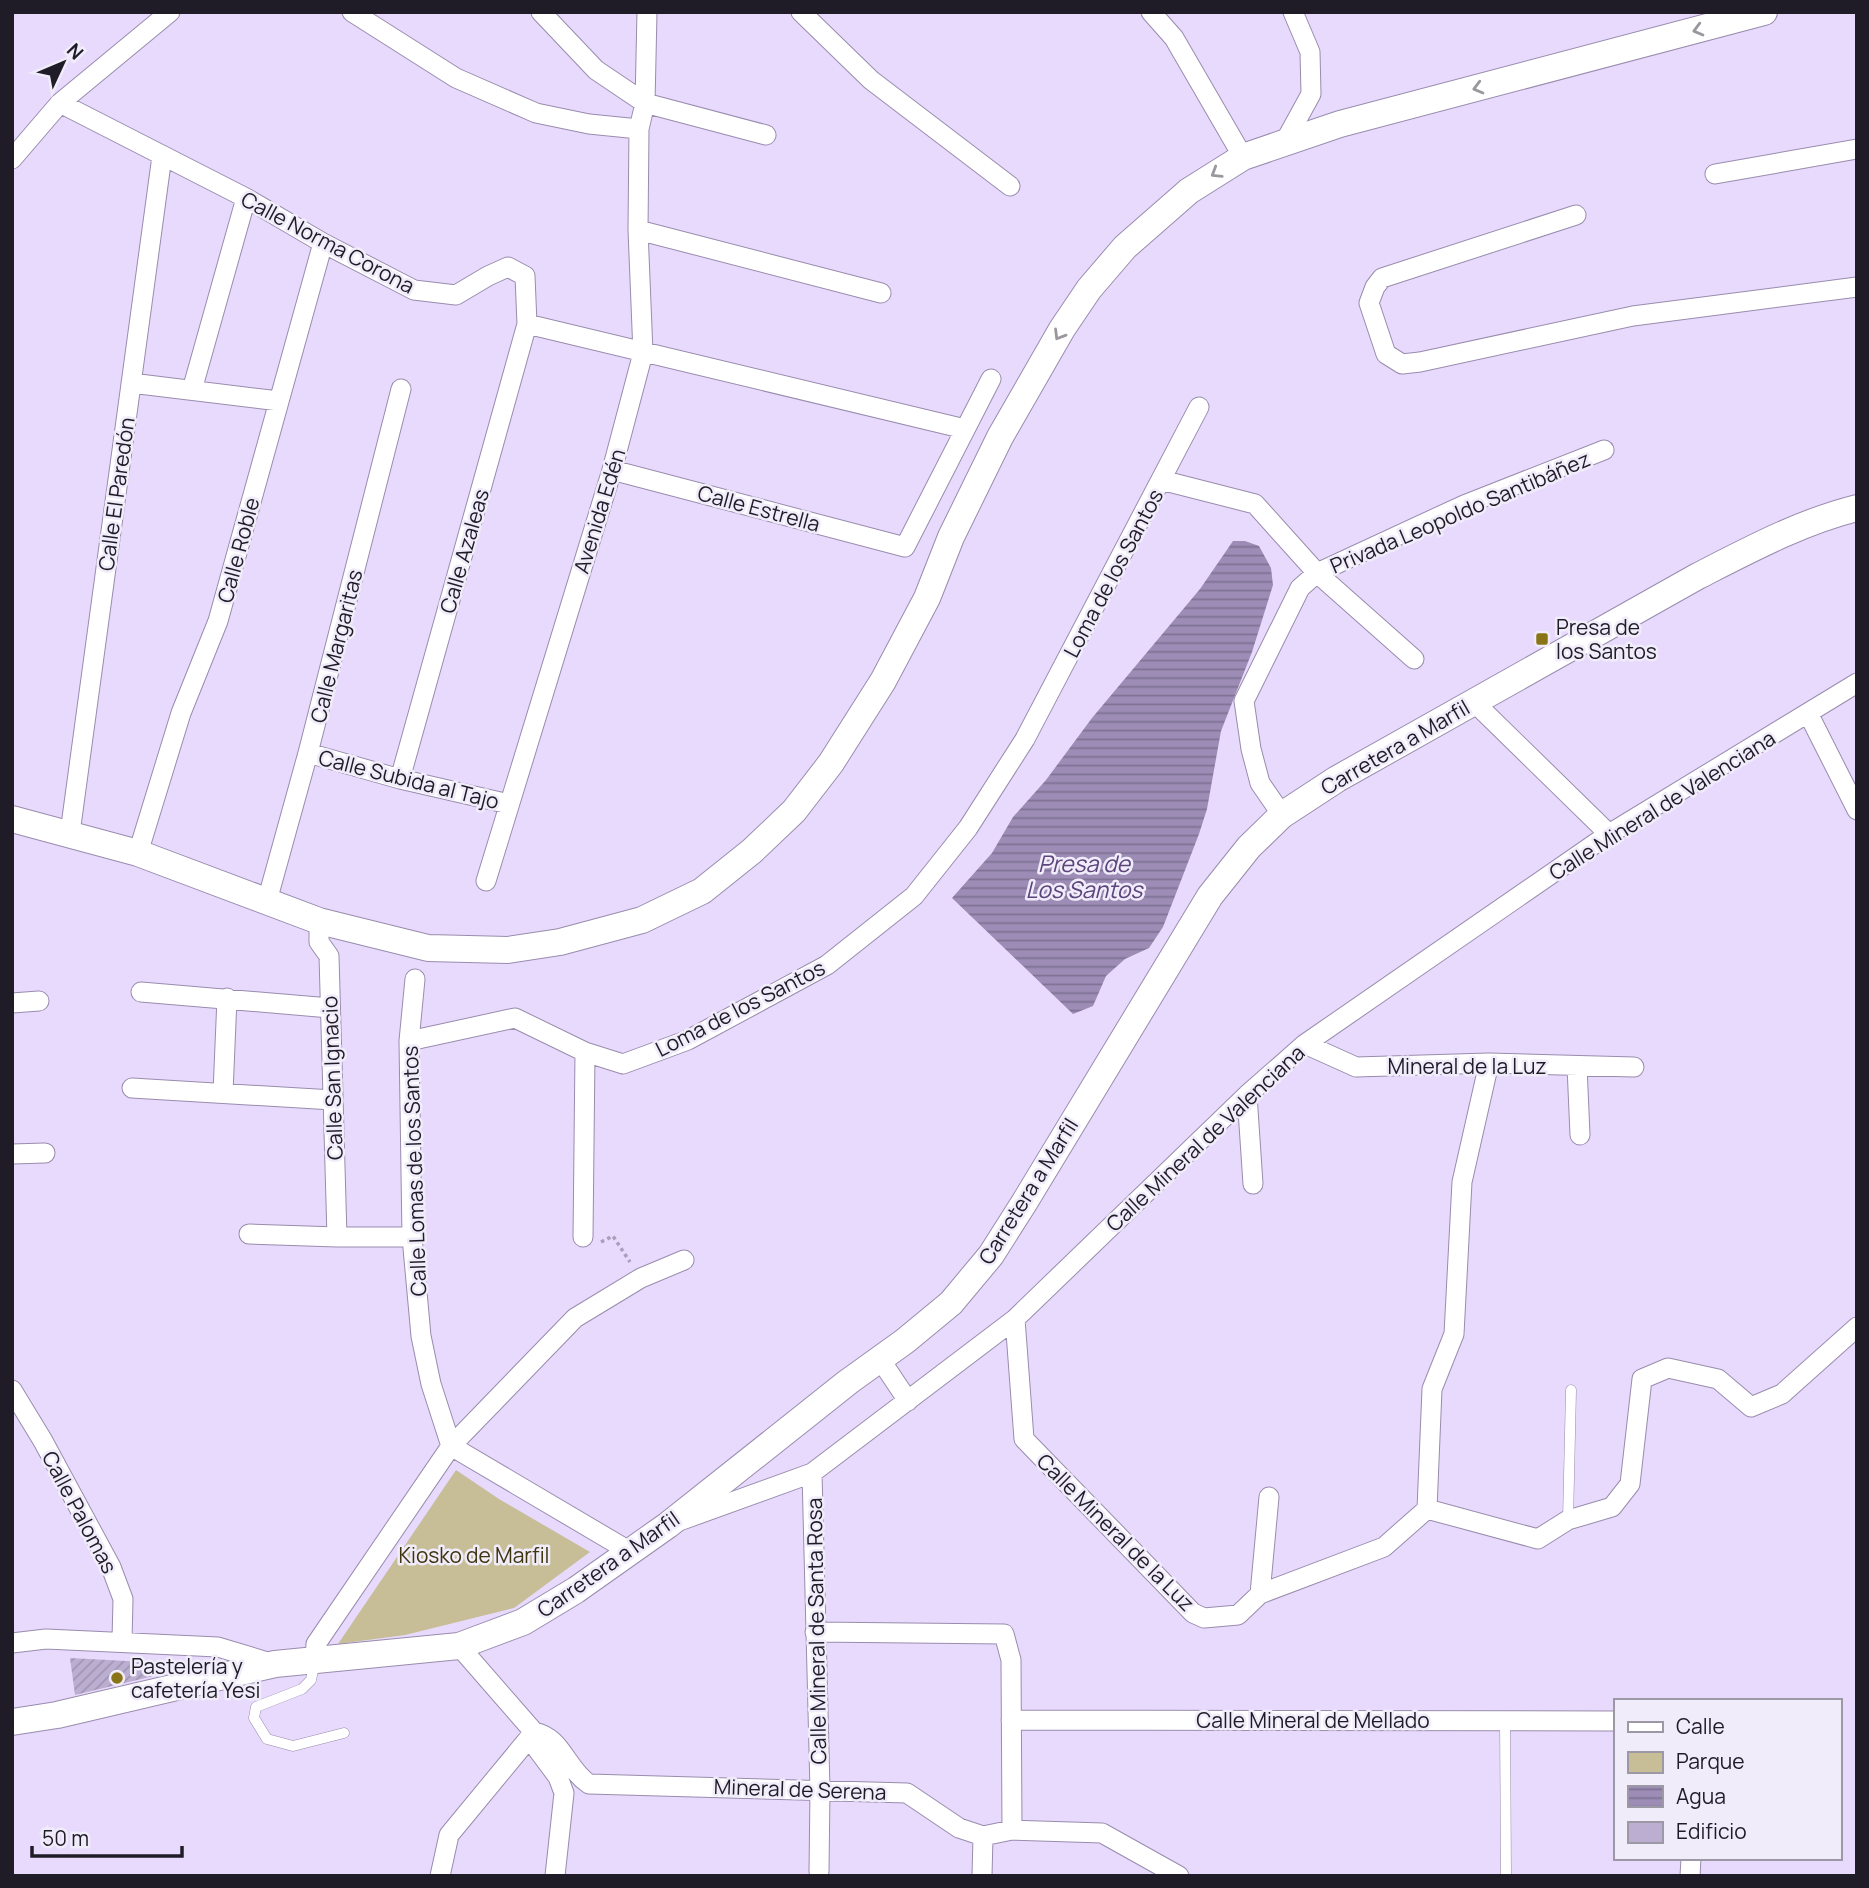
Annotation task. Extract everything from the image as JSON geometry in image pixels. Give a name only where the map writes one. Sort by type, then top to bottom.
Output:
[{"type":"main road","points":[[12,819],[138,853],[319,921],[428,948],[508,950],[561,942],[642,920],[702,891],[752,851],[794,811],[831,763],[883,681],[927,598],[951,537],[1000,437],[1062,330],[1089,289],[1125,247],[1189,191],[1243,157],[1340,124],[1764,12]]},
{"type":"main road","name":"Carretera a Marfil","points":[[12,1722],[57,1715],[275,1664],[459,1646],[523,1622],[576,1590],[668,1525],[951,1303],[991,1255],[1210,896],[1249,847],[1282,815],[1337,779],[1735,557],[1805,526],[1857,508]]},
{"type":"street","points":[[12,159],[60,103],[170,12]]},
{"type":"street","points":[[352,12],[456,78],[536,113],[639,130]]},
{"type":"street","points":[[541,12],[596,69],[645,103],[766,135]]},
{"type":"street","name":"Avenida Edén","points":[[486,881],[612,470],[643,353],[638,230],[639,130],[645,103],[647,12]]},
{"type":"street","points":[[801,12],[870,80],[1010,186]]},
{"type":"street","points":[[1151,12],[1174,38],[1243,157]]},
{"type":"street","points":[[1283,145],[1311,94],[1310,52],[1293,12]]},
{"type":"street","name":"Calle Norma Corona","points":[[60,103],[246,198],[323,243],[414,290],[456,295],[508,267],[524,276],[527,324]]},
{"type":"street","points":[[1715,174],[1857,149]]},
{"type":"street","name":"Calle El Paredón","points":[[69,833],[162,156]]},
{"type":"street","points":[[192,390],[246,198]]},
{"type":"street","points":[[1576,215],[1382,278],[1368,303],[1386,355],[1402,364],[1420,362],[1633,316],[1857,287]]},
{"type":"street","points":[[638,230],[881,293]]},
{"type":"street","name":"Calle Roble","points":[[138,853],[181,713],[218,621],[323,243]]},
{"type":"street","points":[[527,324],[965,429],[990,379]]},
{"type":"street","name":"Calle Azaleas","points":[[400,779],[527,324]]},
{"type":"street","points":[[131,383],[279,401]]},
{"type":"street","name":"Calle Margaritas","points":[[267,901],[308,753],[401,389]]},
{"type":"street","name":"Loma de los Santos","points":[[409,1041],[515,1018],[585,1052],[623,1064],[688,1040],[827,965],[914,897],[968,828],[1026,739],[1199,407]]},
{"type":"street","name":"Calle Estrella","points":[[612,470],[905,547],[965,429]]},
{"type":"street","name":"Privada Leopoldo Santibáñez","points":[[1317,573],[1464,506],[1604,450]]},
{"type":"street","name":"Loma de los Santos","points":[[1161,480],[1255,504],[1317,573],[1414,659]]},
{"type":"street","points":[[1282,815],[1260,783],[1251,749],[1244,701],[1300,588],[1317,573]]},
{"type":"street","name":"Calle Mineral de Valenciana","points":[[668,1525],[813,1473],[1015,1319],[1247,1095],[1305,1044],[1609,834],[1857,684]]},
{"type":"street","points":[[1474,702],[1609,834]]},
{"type":"street","points":[[1808,713],[1857,810]]},
{"type":"street","name":"Calle Subida al Tajo","points":[[308,753],[400,779],[509,804]]},
{"type":"street","name":"Calle San Ignacio","points":[[319,921],[319,942],[329,956],[337,1237]]},
{"type":"street","name":"Calle Lomas de los Santos","points":[[415,979],[409,1041],[412,1237],[421,1336],[431,1384],[452,1446]]},
{"type":"street","points":[[141,992],[330,1008]]},
{"type":"street","points":[[223,1093],[227,998]]},
{"type":"street","points":[[12,1003],[39,1001]]},
{"type":"street","name":"Mineral de la Luz","points":[[1305,1044],[1356,1067],[1489,1063],[1634,1067]]},
{"type":"street","points":[[583,1237],[585,1052]]},
{"type":"street","points":[[1489,1063],[1462,1182],[1454,1334],[1432,1389],[1427,1509],[1538,1539],[1568,1521],[1612,1507],[1630,1484],[1642,1379],[1668,1368],[1718,1379],[1751,1407],[1782,1394],[1857,1327]]},
{"type":"street","points":[[1577,1066],[1580,1135]]},
{"type":"street","points":[[132,1088],[333,1100]]},
{"type":"street","points":[[1247,1095],[1253,1184]]},
{"type":"street","points":[[12,1154],[45,1153]]},
{"type":"street","points":[[249,1234],[412,1237]]},
{"type":"street","points":[[315,1660],[316,1644],[452,1446],[575,1318],[641,1278],[684,1260]]},
{"type":"street","name":"Calle Mineral de la Luz","points":[[1015,1319],[1024,1439],[1194,1613],[1204,1618],[1238,1615],[1260,1594],[1384,1547],[1427,1509]]},
{"type":"street","points":[[880,1359],[908,1401]]},
{"type":"street","name":"Calle Palomas","points":[[12,1391],[43,1441],[111,1567],[123,1599],[122,1641]]},
{"type":"street","points":[[452,1446],[629,1551]]},
{"type":"street","name":"Calle Mineral de Santa Rosa","points":[[813,1473],[820,1790],[819,1872]]},
{"type":"street","points":[[1260,1594],[1269,1497]]},
{"type":"street","points":[[815,1632],[1004,1634],[1011,1660],[1012,1830]]},
{"type":"street","points":[[12,1643],[46,1639],[218,1647],[275,1664]]},
{"type":"street","name":"Mineral de Serena","points":[[459,1646],[532,1735],[546,1734],[559,1747],[578,1776],[589,1784],[907,1793],[959,1828],[982,1836]]},
{"type":"street","name":"Calle Mineral de Mellado","points":[[1011,1720],[1614,1721]]},
{"type":"street","points":[[440,1876],[449,1835],[532,1735],[558,1777],[564,1793],[555,1876]]},
{"type":"street","points":[[982,1876],[982,1836],[1012,1830],[1102,1833],[1179,1876]]},
{"type":"lane","points":[[1568,1521],[1571,1390]]},
{"type":"lane","points":[[315,1660],[311,1680],[302,1689],[256,1707],[254,1718],[267,1739],[293,1746],[344,1733]]},
{"type":"lane","points":[[1505,1720],[1506,1876]]},
{"type":"path","points":[[583,1237],[584,1252],[613,1236],[641,1278]]},
{"type":"green space","name":"Kiosko de Marfil","points":[[456,1470],[499,1499],[590,1552],[514,1608],[405,1635],[338,1644]]},
{"type":"water","name":"Presa de Los Santos","points":[[1233,541],[1245,541],[1259,546],[1271,568],[1273,585],[1252,652],[1221,731],[1207,809],[1199,834],[1163,927],[1149,948],[1125,959],[1106,976],[1093,1006],[1073,1014],[952,898],[992,853],[1013,817],[1046,780],[1092,718],[1200,589]]},
{"type":"building","name":"Pastelería y cafetería Yesi","points":[[70,1658],[164,1663],[166,1673],[75,1695]]},
{"type":"place","name":"Presa de los Santos","points":[[1542,639]]},
{"type":"place","name":"Pastelería y cafetería Yesi","points":[[117,1678]]}]
